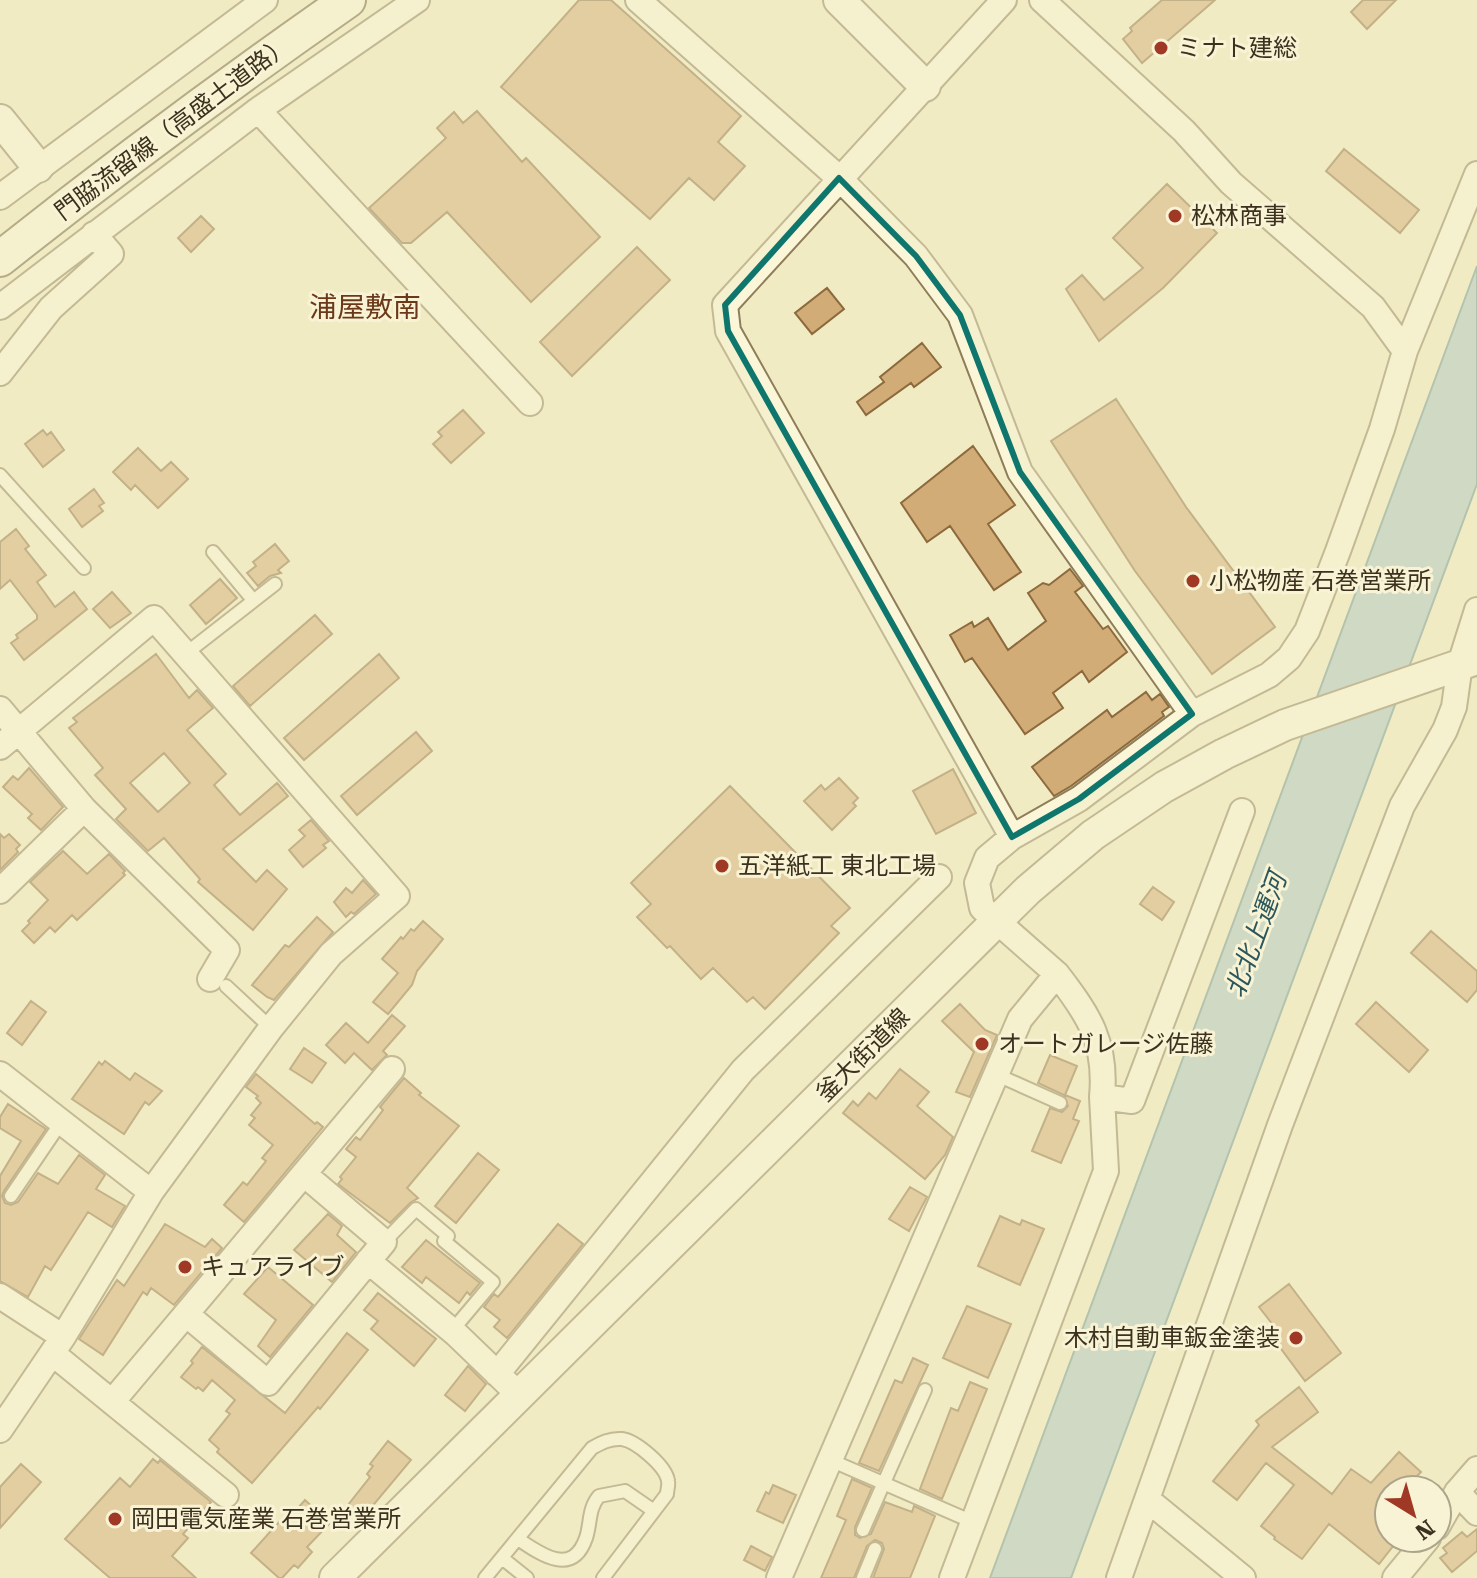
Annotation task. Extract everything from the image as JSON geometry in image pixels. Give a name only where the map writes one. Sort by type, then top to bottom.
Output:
[{"type":"main road","name":"門脇流留線（高盛土道路）","points":[[0,259],[233,81],[348,0]]},
{"type":"street","points":[[0,197],[265,0]]},
{"type":"street","points":[[0,307],[258,110],[417,0]]},
{"type":"street","points":[[638,0],[839,178],[916,256],[960,315],[1020,472],[1192,714]]},
{"type":"street","points":[[839,0],[925,86]]},
{"type":"street","points":[[1004,0],[725,305],[728,331],[1012,837]]},
{"type":"street","points":[[1042,0],[1184,131],[1231,183],[1373,307],[1405,351]]},
{"type":"street","points":[[258,110],[530,403]]},
{"type":"street","points":[[0,120],[38,167]]},
{"type":"street","points":[[952,1578],[1106,1171],[1102,1097],[1105,1070],[1091,1023],[1057,974],[995,923],[982,908],[977,883],[987,858],[1012,837],[1079,799],[1192,714],[1269,675],[1289,658],[1307,631],[1382,429],[1405,351],[1477,174]]},
{"type":"street","points":[[0,373],[51,308],[111,254],[94,234]]},
{"type":"street","points":[[1119,1578],[1280,1125],[1402,806],[1445,730],[1454,707],[1457,666],[1477,610]]},
{"type":"street","points":[[3,1420],[58,1345],[151,1192],[271,1028],[331,954],[397,896],[154,618],[8,739]]},
{"type":"street","name":"釜大街道線","points":[[335,1578],[1028,890],[1093,835],[1200,767],[1285,725],[1457,666]]},
{"type":"street","points":[[0,709],[8,739],[227,950],[218,982]]},
{"type":"street","points":[[0,891],[84,809]]},
{"type":"street","points":[[1102,1097],[1132,1101],[1242,811]]},
{"type":"street","points":[[497,1374],[743,1070],[939,877]]},
{"type":"street","points":[[779,1578],[1020,1019],[1057,974]]},
{"type":"street","points":[[112,1402],[392,1069]]},
{"type":"street","points":[[3,1084],[62,1121],[151,1192]]},
{"type":"street","points":[[304,1174],[376,1252],[519,1396]]},
{"type":"street","points":[[186,1314],[268,1383],[376,1252]]},
{"type":"street","points":[[0,1296],[58,1345],[112,1402],[226,1495]]},
{"type":"street","points":[[1453,1499],[1477,1469]]},
{"type":"street","points":[[1457,1492],[1477,1513]]},
{"type":"street","points":[[1148,1500],[1243,1578]]},
{"type":"street","points":[[1395,1578],[1415,1554]]},
{"type":"lane","points":[[0,475],[84,568]]},
{"type":"lane","points":[[213,552],[253,600]]},
{"type":"lane","points":[[184,655],[275,584]]},
{"type":"lane","points":[[218,982],[271,1028]]},
{"type":"lane","points":[[995,1074],[1060,1103]]},
{"type":"lane","points":[[11,1196],[62,1121]]},
{"type":"lane","points":[[376,1252],[416,1209],[448,1236],[444,1241],[493,1282],[456,1326],[456,1334]]},
{"type":"lane","points":[[863,1530],[925,1390]]},
{"type":"lane","points":[[485,1578],[592,1448],[608,1440],[625,1439],[652,1457],[663,1469],[668,1481],[667,1494],[603,1578]]},
{"type":"lane","points":[[830,1460],[973,1522]]},
{"type":"lane","points":[[518,1539],[551,1560],[565,1560],[578,1553],[585,1540],[592,1505],[599,1496],[625,1491],[654,1511]]},
{"type":"lane","points":[[863,1578],[875,1549]]},
{"type":"lane","points":[[502,1558],[527,1578]]},
{"type":"highlighted area","points":[[839,178],[916,256],[960,315],[1020,472],[1192,714],[1079,799],[1012,837],[728,331],[725,305]]},
{"type":"water","name":"北北上運河","points":[[1477,266],[1477,484],[1071,1578],[990,1578]]},
{"type":"building","points":[[579,0],[611,0],[741,116],[718,142],[745,166],[714,200],[689,178],[650,219],[501,87]]},
{"type":"building","points":[[1162,0],[1215,0],[1142,63],[1123,39],[1132,31],[1130,28]]},
{"type":"building","points":[[1363,0],[1396,0],[1367,29],[1351,12]]},
{"type":"building","points":[[477,111],[522,162],[526,158],[600,237],[531,302],[447,212],[411,243],[402,243],[369,208],[446,138],[437,128],[454,112],[463,123]]},
{"type":"building","points":[[1344,149],[1419,210],[1400,233],[1326,171]]},
{"type":"building","points":[[1167,184],[1217,233],[1163,288],[1099,341],[1066,289],[1082,275],[1104,300],[1143,268],[1113,238]]},
{"type":"building","points":[[201,216],[214,229],[191,252],[178,238]]},
{"type":"building","points":[[637,247],[670,280],[572,376],[540,342]]},
{"type":"building","points":[[827,288],[844,309],[812,334],[795,313]]},
{"type":"building","points":[[922,343],[941,367],[914,387],[911,383],[866,415],[857,402],[884,382],[880,377]]},
{"type":"building","points":[[1116,399],[1186,507],[1275,627],[1212,674],[1135,571],[1051,441]]},
{"type":"building","points":[[463,410],[484,433],[451,463],[433,444],[442,436],[438,432]]},
{"type":"building","points":[[43,430],[47,435],[51,432],[64,450],[43,467],[25,444]]},
{"type":"building","points":[[973,446],[1015,505],[988,524],[1021,572],[994,590],[950,526],[927,542],[901,503]]},
{"type":"building","points":[[138,448],[161,471],[171,462],[188,479],[158,508],[135,485],[131,490],[113,472]]},
{"type":"building","points":[[94,489],[104,503],[99,506],[103,511],[82,527],[69,509]]},
{"type":"building","points":[[16,529],[29,546],[25,549],[46,575],[37,582],[55,607],[74,592],[87,609],[24,660],[11,643],[18,638],[16,635],[37,619],[37,615],[10,580],[0,589],[0,542]]},
{"type":"building","points":[[275,544],[289,561],[278,570],[281,573],[270,576],[258,586],[247,573],[256,566],[253,562]]},
{"type":"building","points":[[1070,569],[1083,586],[1075,592],[1103,629],[1108,626],[1127,652],[1089,682],[1082,671],[1053,693],[1063,708],[1025,734],[972,658],[965,662],[950,635],[972,622],[974,627],[988,618],[1008,650],[1046,621],[1028,593],[1043,583],[1049,585]]},
{"type":"building","points":[[220,579],[237,598],[206,624],[190,605]]},
{"type":"building","points":[[112,592],[131,613],[110,628],[93,609]]},
{"type":"building","points":[[315,615],[332,634],[250,706],[233,686]]},
{"type":"building","points":[[156,654],[189,698],[197,690],[213,708],[187,730],[226,774],[214,785],[240,815],[277,783],[288,796],[223,849],[256,882],[267,870],[287,889],[253,930],[198,882],[200,879],[164,838],[148,851],[116,819],[126,809],[95,775],[103,768],[69,728],[77,722],[73,718]],"holes":[[[164,753],[190,783],[158,812],[130,783]]]},
{"type":"building","points":[[379,654],[399,678],[304,760],[284,738]]},
{"type":"building","points":[[1146,692],[1152,700],[1160,694],[1169,707],[1162,712],[1164,716],[1054,796],[1032,767],[1107,710],[1112,717]]},
{"type":"building","points":[[416,732],[432,751],[357,815],[341,796]]},
{"type":"building","points":[[29,768],[63,807],[41,830],[28,818],[32,814],[3,787],[13,776],[18,780]]},
{"type":"building","points":[[953,769],[976,813],[936,834],[913,791]]},
{"type":"building","points":[[839,778],[858,798],[853,803],[856,806],[832,830],[804,801],[821,785],[825,790]]},
{"type":"building","points":[[730,786],[850,908],[831,926],[839,933],[765,1009],[753,997],[747,1002],[713,968],[701,979],[670,946],[667,948],[637,917],[651,904],[631,883]]},
{"type":"building","points":[[311,820],[329,841],[323,845],[326,848],[303,867],[289,850],[305,836],[299,830]]},
{"type":"building","points":[[0,834],[4,838],[9,834],[20,845],[16,849],[18,852],[0,870]]},
{"type":"building","points":[[63,851],[87,874],[109,854],[125,871],[125,875],[77,920],[72,915],[55,932],[50,927],[34,943],[22,931],[48,900],[30,882]]},
{"type":"building","points":[[363,880],[376,894],[354,914],[351,912],[346,917],[334,902],[346,888],[352,893]]},
{"type":"building","points":[[1153,887],[1174,902],[1162,920],[1140,904]]},
{"type":"building","points":[[317,917],[333,932],[274,1000],[267,997],[252,985],[285,945],[289,947]]},
{"type":"building","points":[[423,921],[443,939],[388,1014],[373,1002],[398,973],[382,959],[401,937],[403,939],[411,929],[414,931]]},
{"type":"building","points":[[1431,931],[1477,971],[1477,990],[1467,1002],[1411,953]]},
{"type":"building","points":[[31,1001],[46,1012],[22,1045],[7,1033]]},
{"type":"building","points":[[1376,1002],[1428,1050],[1409,1072],[1356,1024]]},
{"type":"building","points":[[960,1004],[985,1030],[997,1035],[970,1097],[956,1092],[974,1052],[942,1021]]},
{"type":"building","points":[[392,1015],[405,1026],[383,1051],[387,1055],[372,1070],[354,1053],[345,1063],[326,1045],[346,1023],[368,1043]]},
{"type":"building","points":[[304,1048],[326,1063],[312,1083],[290,1069]]},
{"type":"building","points":[[1050,1055],[1077,1066],[1065,1095],[1080,1101],[1073,1119],[1079,1121],[1061,1163],[1032,1151],[1050,1108],[1062,1112],[1068,1106],[1064,1095],[1038,1083]]},
{"type":"building","points":[[105,1061],[130,1080],[135,1073],[162,1091],[149,1105],[145,1102],[124,1134],[72,1099],[99,1062],[102,1065]]},
{"type":"building","points":[[900,1069],[929,1092],[917,1106],[953,1137],[945,1155],[925,1179],[843,1113],[853,1101],[858,1106],[869,1093],[876,1099]]},
{"type":"building","points":[[256,1074],[315,1124],[317,1122],[323,1127],[244,1222],[224,1205],[243,1182],[247,1185],[266,1161],[262,1158],[273,1145],[249,1125],[255,1118],[251,1115],[261,1103],[256,1098],[258,1096],[246,1087]]},
{"type":"building","points":[[404,1078],[421,1093],[419,1095],[459,1126],[407,1188],[418,1198],[390,1223],[338,1184],[356,1157],[346,1149],[356,1137],[360,1140],[383,1110],[380,1107]]},
{"type":"building","points":[[8,1104],[46,1129],[4,1191],[2,1196],[5,1203],[11,1205],[18,1202],[38,1173],[58,1184],[79,1155],[105,1175],[96,1189],[125,1206],[112,1227],[88,1212],[51,1270],[45,1266],[28,1297],[0,1281],[0,1176],[21,1141],[0,1128],[0,1117]]},
{"type":"building","points":[[478,1153],[499,1170],[456,1223],[435,1206]]},
{"type":"building","points":[[910,1187],[927,1197],[909,1231],[889,1219]]},
{"type":"building","points":[[328,1214],[342,1226],[337,1235],[356,1252],[332,1282],[294,1250]]},
{"type":"building","points":[[1000,1216],[1020,1225],[1022,1220],[1044,1229],[1020,1285],[978,1266]]},
{"type":"building","points":[[165,1224],[205,1247],[212,1239],[222,1248],[174,1305],[151,1288],[147,1295],[143,1292],[103,1355],[79,1339],[117,1280],[124,1286]]},
{"type":"building","points":[[558,1224],[583,1244],[507,1338],[494,1327],[500,1320],[484,1307],[494,1294],[498,1297]]},
{"type":"building","points":[[426,1240],[480,1283],[470,1295],[467,1292],[459,1303],[426,1277],[422,1283],[402,1267]]},
{"type":"building","points":[[268,1267],[313,1305],[270,1357],[258,1346],[276,1320],[244,1294]]},
{"type":"building","points":[[1289,1284],[1341,1353],[1305,1381],[1267,1330],[1273,1325],[1259,1307]]},
{"type":"building","points":[[378,1293],[436,1339],[414,1366],[371,1329],[378,1321],[364,1310]]},
{"type":"building","points":[[967,1306],[1011,1324],[988,1378],[943,1358]]},
{"type":"building","points":[[347,1333],[368,1350],[320,1409],[318,1407],[252,1483],[217,1452],[219,1449],[209,1440],[230,1414],[226,1411],[235,1400],[212,1380],[203,1391],[181,1377],[193,1363],[191,1361],[202,1347],[285,1413]]},
{"type":"building","points":[[913,1358],[928,1365],[879,1471],[859,1463],[895,1380],[902,1383]]},
{"type":"building","points":[[468,1366],[486,1384],[465,1411],[445,1395]]},
{"type":"building","points":[[970,1382],[987,1389],[942,1499],[920,1489],[951,1408],[958,1411]]},
{"type":"building","points":[[1299,1387],[1318,1412],[1272,1447],[1332,1494],[1351,1469],[1371,1483],[1373,1481],[1373,1554],[1387,1554],[1379,1564],[1329,1524],[1302,1559],[1274,1539],[1261,1526],[1294,1485],[1266,1463],[1237,1500],[1213,1481],[1259,1425],[1256,1421]]},
{"type":"building","points":[[388,1441],[411,1460],[360,1521],[344,1510],[370,1477],[367,1474],[373,1466],[370,1464]]},
{"type":"building","points":[[1399,1452],[1421,1472],[1419,1474],[1379,1474]]},
{"type":"building","points":[[153,1459],[158,1463],[160,1460],[211,1502],[183,1534],[188,1538],[172,1556],[196,1578],[110,1578],[65,1539],[120,1478],[130,1487]]},
{"type":"building","points":[[21,1464],[41,1482],[0,1528],[0,1487]]},
{"type":"building","points":[[852,1479],[872,1488],[855,1527],[855,1535],[860,1538],[871,1534],[885,1502],[912,1512],[914,1506],[935,1516],[910,1578],[873,1578],[884,1549],[882,1543],[875,1540],[867,1546],[854,1578],[821,1578],[846,1520],[837,1516]]},
{"type":"building","points":[[773,1485],[796,1495],[783,1523],[757,1511]]},
{"type":"building","points":[[305,1500],[330,1523],[307,1547],[312,1552],[298,1568],[294,1565],[279,1578],[251,1553],[279,1522],[283,1525]]},
{"type":"building","points":[[1477,1529],[1477,1551],[1452,1572],[1440,1558],[1453,1554],[1453,1540],[1462,1532],[1467,1537]]},
{"type":"building","points":[[751,1546],[772,1557],[765,1571],[744,1560]]},
{"type":"place","name":"ミナト建総","points":[[1161,48]]},
{"type":"place","name":"松林商事","points":[[1175,216]]},
{"type":"place","name":"小松物産 石巻営業所","points":[[1193,581]]},
{"type":"place","name":"五洋紙工 東北工場","points":[[722,866]]},
{"type":"place","name":"オートガレージ佐藤","points":[[982,1044]]},
{"type":"place","name":"キュアライブ","points":[[185,1267]]},
{"type":"place","name":"木村自動車鈑金塗装","points":[[1296,1338]]},
{"type":"place","name":"岡田電気産業 石巻営業所","points":[[115,1519]]},
{"type":"district","name":"浦屋敷南","points":[[365,307]]}]
